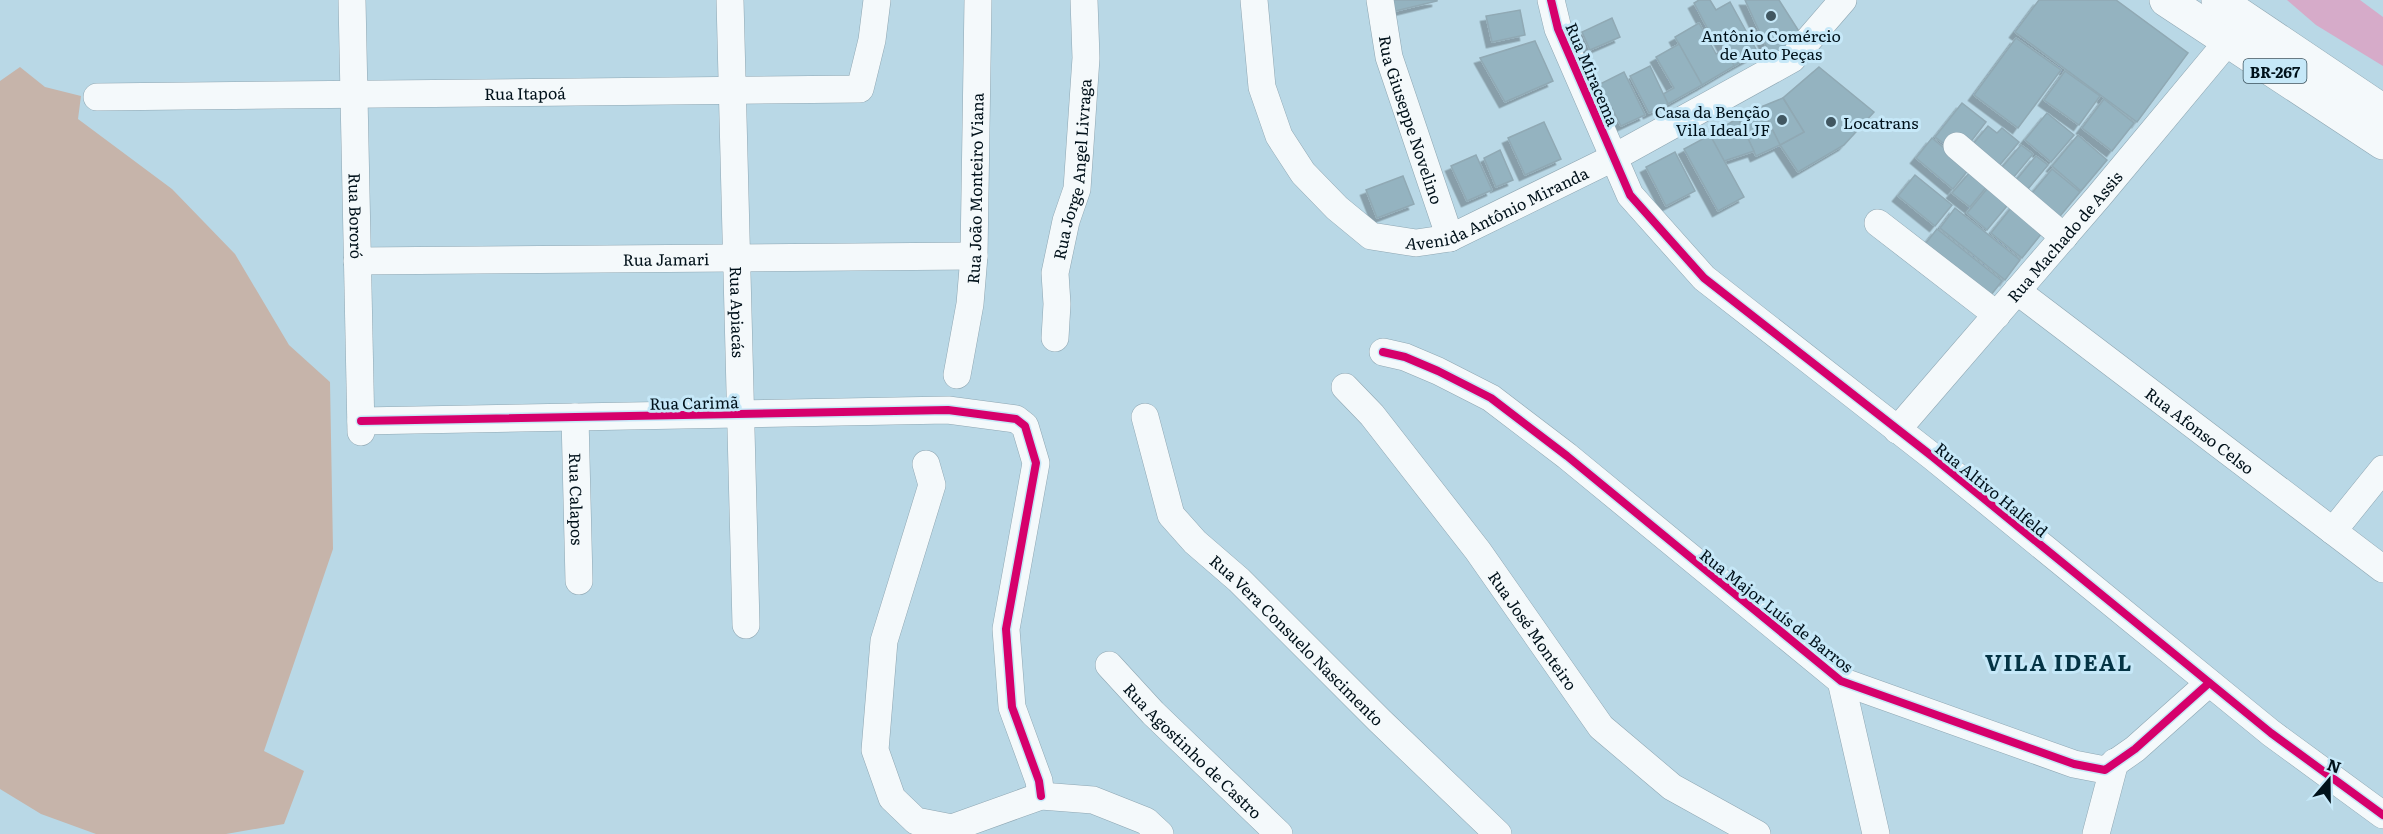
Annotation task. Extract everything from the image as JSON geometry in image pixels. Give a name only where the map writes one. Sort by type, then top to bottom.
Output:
[{"type":"highway","name":"BR-267","points":[[2166,0],[2383,143]]},
{"type":"highway","name":"BR-267","points":[[2218,0],[2383,111]]},
{"type":"street","name":"Rua Bororó","points":[[352,0],[361,426]]},
{"type":"street","name":"Rua Apiacás","points":[[730,0],[746,624]]},
{"type":"street","name":"Rua Itapoá","points":[[97,97],[860,89],[872,40],[877,0]]},
{"type":"street","name":"Rua João Monteiro Viana","points":[[957,375],[970,304],[974,256],[978,0]]},
{"type":"street","name":"Rua Jorge Angel Livraga","points":[[1055,338],[1055,273],[1066,221],[1077,189],[1086,58],[1084,0]]},
{"type":"street","name":"Avenida Antônio Miranda","points":[[1254,0],[1262,87],[1279,136],[1303,173],[1337,208],[1371,236],[1416,243],[1450,238],[1613,158],[1792,59],[1843,0]]},
{"type":"street","name":"Rua Giuseppe Novelino","points":[[1380,0],[1389,57],[1450,238]]},
{"type":"street","name":"Rua Miracema","points":[[1551,0],[1558,29],[1613,158]]},
{"type":"street","name":"Rua Machado de Assis","points":[[1898,430],[2229,40]]},
{"type":"street","points":[[1957,146],[2064,237]]},
{"type":"street","name":"Rua Altivo Halfeld","points":[[1613,158],[1630,195],[1704,278],[1898,430],[2271,733],[2383,815]]},
{"type":"street","points":[[1878,223],[1997,315]]},
{"type":"street","name":"Rua Jamari","points":[[357,261],[974,256]]},
{"type":"street","name":"Rua Afonso Celso","points":[[2017,291],[2383,569]]},
{"type":"street","name":"Rua Major Luís de Barros","points":[[1383,352],[1427,367],[1491,398],[1567,456],[1840,681],[2074,764],[2105,770],[2135,749],[2209,683]]},
{"type":"street","name":"Rua José Monteiro","points":[[1345,387],[1372,415],[1478,551],[1601,727],[1672,787],[1757,834]]},
{"type":"street","name":"Rua Carimã","points":[[361,426],[575,417],[948,411],[1016,419],[1025,426],[1036,463],[1006,629],[1012,707],[1039,781],[1041,796]]},
{"type":"street","name":"Rua Calapos","points":[[575,417],[579,581]]},
{"type":"street","name":"Rua Vera Consuelo Nascimento","points":[[1144,417],[1171,515],[1195,542],[1239,580],[1380,721],[1498,834]]},
{"type":"street","points":[[926,464],[932,485],[884,641],[875,750],[892,798],[916,821],[952,828],[1041,796],[1092,800],[1146,821],[1160,834]]},
{"type":"street","points":[[2333,531],[2383,469]]},
{"type":"street","name":"Rua Agostinho de Castro","points":[[1109,665],[1153,714],[1280,834]]},
{"type":"street","points":[[1840,681],[1876,834]]},
{"type":"street","points":[[2096,834],[2115,762]]},
{"type":"shaded area","points":[[2287,0],[2360,0],[2383,17],[2383,66],[2316,25]]},
{"type":"shaded area","points":[[20,67],[45,87],[81,96],[78,119],[172,189],[235,254],[289,345],[330,382],[333,549],[264,751],[304,771],[284,824],[226,834],[96,834],[41,814],[0,789],[0,81]]},
{"type":"building","points":[[1384,0],[1437,0],[1437,1],[1387,13]]},
{"type":"building","points":[[1699,0],[1710,0],[1716,10],[1730,2],[1758,53],[1734,66],[1716,32],[1711,35],[1694,3]]},
{"type":"building","name":"Antônio Comércio de Auto Peças","points":[[1745,0],[1779,0],[1800,33],[1772,59]]},
{"type":"building","points":[[2039,0],[2116,0],[2188,53],[2137,122],[2015,32]]},
{"type":"building","points":[[1520,10],[1525,35],[1492,42],[1486,16]]},
{"type":"building","points":[[1612,18],[1620,37],[1590,50],[1582,32]]},
{"type":"building","points":[[1699,23],[1716,54],[1725,48],[1734,66],[1702,85],[1675,37]]},
{"type":"building","points":[[2016,38],[2061,70],[2018,128],[1974,95]]},
{"type":"building","points":[[1535,41],[1553,81],[1505,102],[1480,58]]},
{"type":"building","points":[[1679,44],[1702,85],[1668,104],[1663,94],[1674,88],[1656,57]]},
{"type":"building","points":[[1650,66],[1668,104],[1649,113],[1630,76]]},
{"type":"building","name":"Locatrans","points":[[1819,67],[1874,112],[1844,145],[1798,172],[1780,145],[1804,132],[1783,98]]},
{"type":"building","points":[[2065,71],[2100,96],[2079,125],[2044,100]]},
{"type":"building","points":[[1624,72],[1645,115],[1621,126],[1600,84]]},
{"type":"building","name":"Casa da Benção Vila Ideal JF","points":[[1783,98],[1804,132],[1780,145],[1761,107]]},
{"type":"building","points":[[2104,99],[2134,123],[2112,151],[2082,128]]},
{"type":"building","points":[[1962,103],[1986,122],[1966,148],[1950,148],[1935,137]]},
{"type":"building","points":[[1761,107],[1780,145],[1756,156],[1738,118]]},
{"type":"building","points":[[2047,113],[2074,135],[2051,162],[2025,140]]},
{"type":"building","points":[[1738,118],[1754,151],[1724,161],[1710,135]]},
{"type":"building","points":[[1544,122],[1561,159],[1525,175],[1508,138]]},
{"type":"building","points":[[1988,126],[1997,133],[2002,128],[2019,142],[1993,173],[1967,151]]},
{"type":"building","points":[[1710,135],[1744,197],[1718,211],[1684,149]]},
{"type":"building","points":[[2078,135],[2107,160],[2081,191],[2052,166]]},
{"type":"building","points":[[1932,138],[1969,169],[1953,189],[1916,158]]},
{"type":"building","points":[[2021,145],[2033,154],[2008,184],[1996,174]]},
{"type":"building","points":[[1500,150],[1513,180],[1496,187],[1484,158]]},
{"type":"building","points":[[1675,152],[1695,191],[1666,206],[1646,167]]},
{"type":"building","points":[[1476,155],[1492,190],[1467,201],[1451,166]]},
{"type":"building","points":[[2036,156],[2048,165],[2023,195],[2012,185]]},
{"type":"building","points":[[2052,169],[2080,192],[2056,221],[2028,198]]},
{"type":"building","points":[[1971,171],[1988,185],[1970,207],[1952,193]]},
{"type":"building","points":[[1915,175],[1952,205],[1935,226],[1898,196]]},
{"type":"building","points":[[1403,176],[1414,204],[1377,218],[1366,190]]},
{"type":"building","points":[[1991,184],[2011,201],[1987,230],[1967,213]]},
{"type":"building","points":[[2015,203],[2046,228],[2022,258],[1991,233]]},
{"type":"building","points":[[1955,208],[2020,260],[2005,280],[1940,228]]},
{"type":"building","points":[[1937,229],[2002,281],[1987,300],[1922,248]]},
{"type":"cycle path","points":[[1551,0],[1558,29],[1630,195],[1704,278],[1933,457],[2271,733],[2383,815]]},
{"type":"cycle path","points":[[1383,352],[1405,357],[1438,371],[1491,398],[1567,456],[1841,681],[2074,764],[2105,770],[2135,749],[2209,683]]},
{"type":"cycle path","points":[[361,421],[948,410],[1016,419],[1025,426],[1036,463],[1006,629],[1012,707],[1039,781],[1041,796]]},
{"type":"place","name":"Antônio Comércio de Auto Peças","points":[[1771,16]]},
{"type":"place","name":"Casa da Benção Vila Ideal JF","points":[[1782,120]]},
{"type":"place","name":"Locatrans","points":[[1831,122]]},
{"type":"district","name":"VILA IDEAL","points":[[2059,661]]}]
